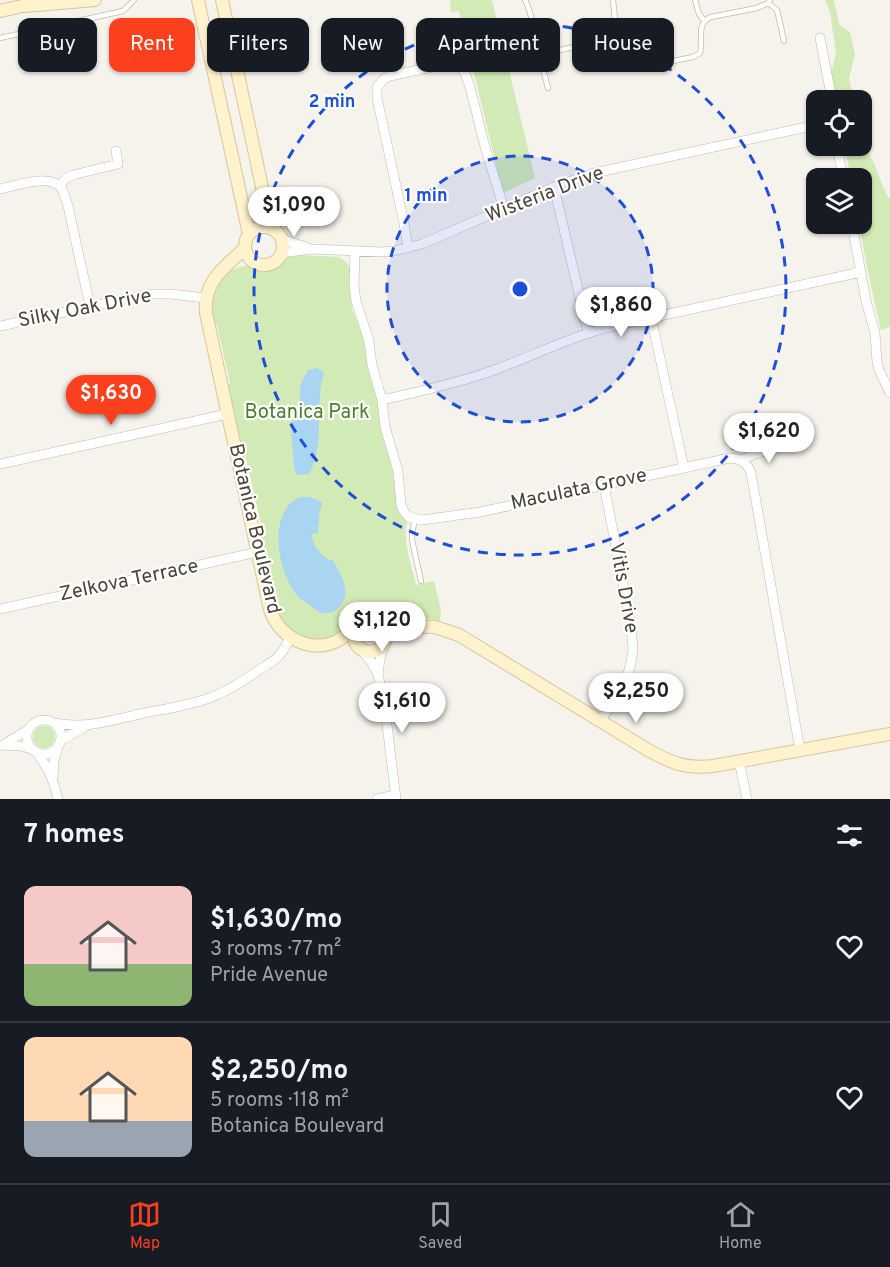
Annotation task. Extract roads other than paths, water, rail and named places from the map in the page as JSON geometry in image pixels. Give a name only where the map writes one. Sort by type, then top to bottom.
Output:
[{"type":"street","points":[[0,11],[47,0]]},
{"type":"street","points":[[24,6],[95,0]]},
{"type":"street","points":[[198,0],[249,234]]},
{"type":"street","points":[[222,0],[268,214],[279,236],[282,249],[274,262],[269,264],[257,264],[246,253],[245,243],[249,234],[259,228],[271,229],[279,236]]},
{"type":"street","points":[[820,38],[830,90]]},
{"type":"street","points":[[408,248],[377,98],[379,83],[390,76],[446,64],[461,68],[470,87],[504,209]]},
{"type":"street","points":[[224,116],[246,111]]},
{"type":"street","name":"Wisteria Drive","points":[[281,253],[312,249],[381,252],[408,248],[554,187],[594,173],[806,127]]},
{"type":"street","points":[[60,186],[66,178],[73,175],[118,164],[116,151]]},
{"type":"street","points":[[0,189],[47,180],[60,186],[68,206],[90,306]]},
{"type":"street","points":[[554,187],[588,332]]},
{"type":"street","points":[[854,234],[867,309],[875,333],[877,363],[890,393]]},
{"type":"street","name":"Wisteria Drive","points":[[279,236],[312,249]]},
{"type":"street","points":[[205,298],[217,275],[245,248]]},
{"type":"street","points":[[355,252],[356,301],[369,341],[372,365],[398,471],[401,505],[405,513],[415,519]]},
{"type":"street","points":[[225,268],[252,261]]},
{"type":"street","points":[[382,400],[468,379],[524,359],[588,332],[861,272]]},
{"type":"street","name":"Silky Oak Drive","points":[[0,326],[149,294],[205,298]]},
{"type":"street","name":"Botanica Boulevard","points":[[205,298],[206,313],[227,414],[273,618],[290,637],[305,644],[335,642],[359,648]]},
{"type":"street","points":[[651,317],[684,468]]},
{"type":"street","points":[[0,464],[227,414]]},
{"type":"street","name":"Maculata Grove","points":[[415,519],[480,512],[730,458],[742,460],[788,445]]},
{"type":"street","points":[[742,460],[751,473],[800,750]]},
{"type":"street","name":"Vitis Drive","points":[[601,721],[627,676],[633,649],[631,625],[604,485]]},
{"type":"street","name":"Zelkova Terrace","points":[[0,609],[258,552]]},
{"type":"street","points":[[377,799],[396,797],[385,708],[378,674],[354,638],[356,629],[362,622],[371,620],[407,627],[435,627],[459,635],[658,755],[680,765],[700,768],[890,736]]},
{"type":"street","points":[[378,674],[385,643],[385,631],[380,623]]},
{"type":"street","points":[[359,648],[366,652],[376,651],[407,627]]},
{"type":"street","name":"Botanica Boulevard","points":[[335,642],[356,629]]},
{"type":"street","points":[[1,745],[29,729],[38,721],[49,721],[67,726],[87,726],[210,698],[238,684],[279,657],[285,650],[290,637]]},
{"type":"street","points":[[54,723],[60,731],[53,779],[58,799]]},
{"type":"street","points":[[1,745],[22,746],[42,754],[51,752],[59,743],[87,726]]},
{"type":"street","points":[[29,729],[27,739],[53,779]]},
{"type":"street","points":[[740,761],[747,799]]},
{"type":"lane","points":[[0,38],[123,11],[134,0]]},
{"type":"lane","points":[[525,0],[532,18]]},
{"type":"lane","points":[[613,0],[615,18]]},
{"type":"lane","points":[[695,0],[699,14],[704,20]]},
{"type":"lane","points":[[674,61],[700,53],[701,27],[704,20],[757,8],[769,2],[777,10],[784,41]]},
{"type":"lane","points":[[544,72],[548,88]]},
{"type":"lane","points":[[415,519],[412,540],[421,581]]},
{"type":"water","points":[[317,368],[324,373],[317,449],[309,474],[296,475],[290,423],[299,413],[301,384],[308,370]]},
{"type":"water","points":[[302,497],[310,497],[322,502],[318,533],[311,535],[320,553],[330,561],[332,559],[344,582],[344,601],[331,613],[319,612],[298,596],[286,576],[281,559],[278,540],[281,520],[290,504]]},
{"type":"park label","name":"Botanica Park","points":[[307,413]]}]
